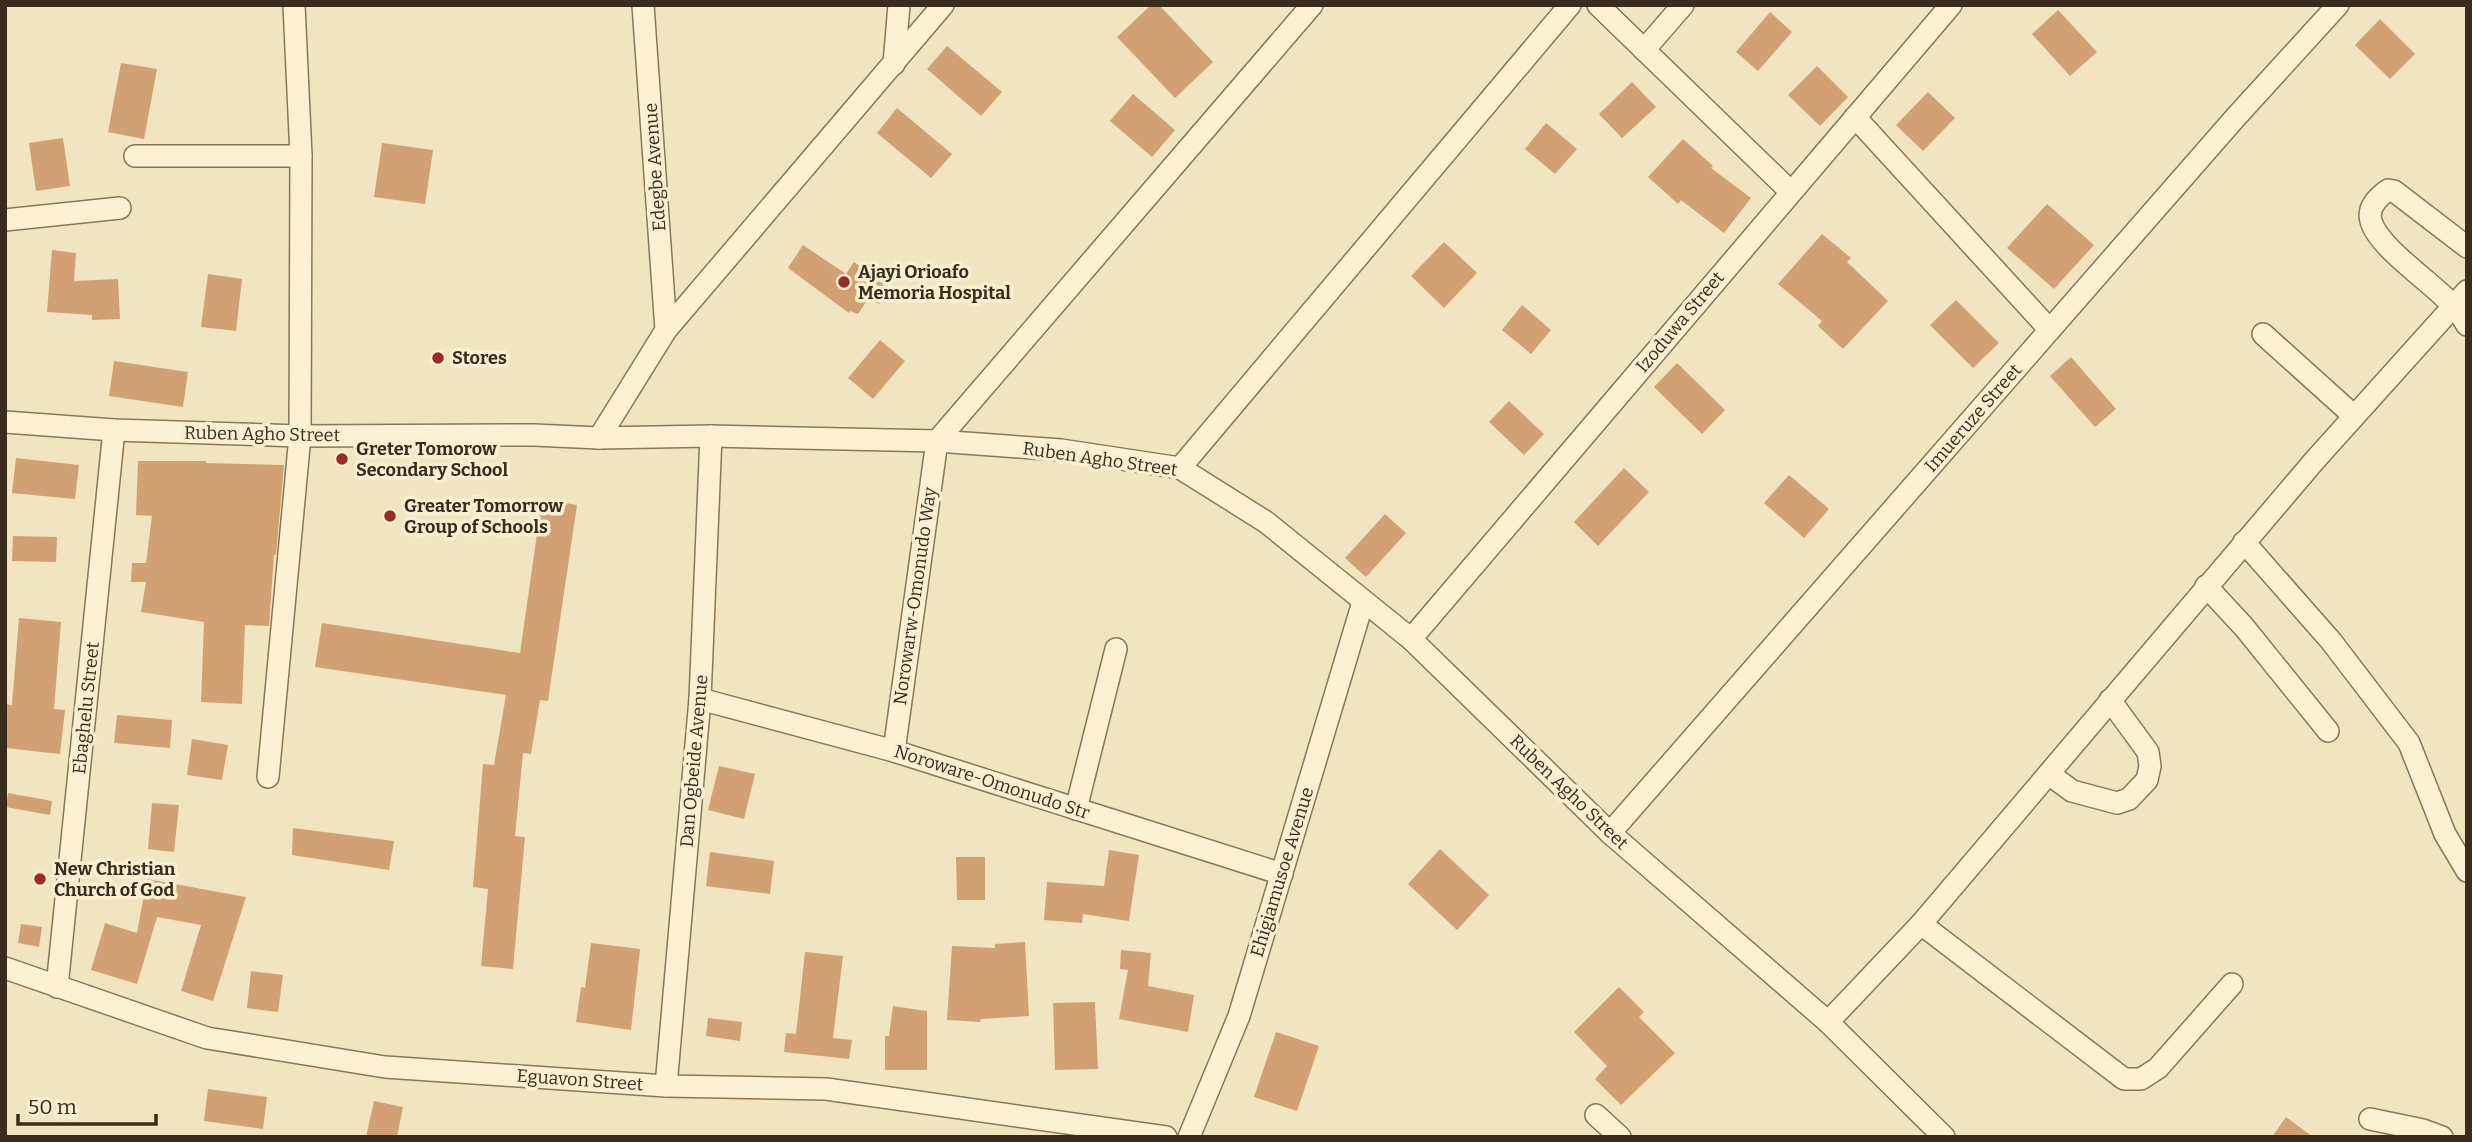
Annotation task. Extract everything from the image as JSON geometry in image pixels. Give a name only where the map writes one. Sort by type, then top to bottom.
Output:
[{"type":"street","points":[[268,777],[300,436],[301,156],[294,5]]},
{"type":"street","name":"Edegbe Avenue","points":[[643,5],[666,330]]},
{"type":"street","points":[[894,64],[899,5]]},
{"type":"street","points":[[599,438],[666,330],[943,5]]},
{"type":"street","points":[[937,442],[1312,5]]},
{"type":"street","points":[[1180,468],[1570,5]]},
{"type":"street","points":[[1598,5],[1791,191]]},
{"type":"street","points":[[1644,50],[1683,5]]},
{"type":"street","name":"Izoduwa Street","points":[[1411,639],[1951,5]]},
{"type":"street","name":"Imueruze Street","points":[[1611,833],[2235,118],[2338,5]]},
{"type":"street","points":[[1855,117],[2050,330]]},
{"type":"street","points":[[135,156],[301,156]]},
{"type":"street","points":[[2467,247],[2394,191],[2388,190],[2372,205],[2371,221],[2382,238],[2416,274],[2460,298],[2467,325]]},
{"type":"street","points":[[5,220],[120,208]]},
{"type":"street","points":[[1828,1021],[1920,924],[2244,541],[2460,298]]},
{"type":"street","points":[[2263,334],[2354,416]]},
{"type":"street","name":"Ruben Agho Street","points":[[5,422],[114,430],[300,436],[711,436],[937,442],[1061,450],[1180,468],[1266,522],[1411,639],[1611,833],[1828,1021],[1944,1137]]},
{"type":"street","name":"Ebaghelu Street","points":[[57,987],[114,430]]},
{"type":"street","name":"Dan Ogbeide Avenue","points":[[666,1086],[700,699],[711,436]]},
{"type":"street","name":"Norowarw-Omonudo Way","points":[[894,751],[937,442]]},
{"type":"street","points":[[2244,541],[2331,640],[2409,743],[2445,834],[2467,871]]},
{"type":"street","points":[[2206,586],[2244,627],[2328,731]]},
{"type":"street","name":"Ehigiamusoe Avenue","points":[[1189,1137],[1239,1016],[1363,602]]},
{"type":"street","points":[[1076,809],[1116,649]]},
{"type":"street","name":"Noroware-Omonudo Str","points":[[700,699],[894,751],[1282,874]]},
{"type":"street","points":[[2049,774],[2072,790],[2118,803],[2129,799],[2147,780],[2150,766],[2148,752],[2110,700]]},
{"type":"street","points":[[1920,924],[2124,1079],[2141,1079],[2158,1068],[2232,985]]},
{"type":"street","name":"Eguavon Street","points":[[5,968],[207,1038],[385,1067],[666,1086],[826,1089],[1166,1137]]},
{"type":"street","points":[[1597,1115],[1620,1137]]},
{"type":"street","points":[[2370,1119],[2423,1130],[2442,1137]]},
{"type":"building","points":[[1151,5],[1159,5],[1213,62],[1175,98],[1117,37]]},
{"type":"building","points":[[2058,10],[2097,52],[2070,76],[2032,34]]},
{"type":"building","points":[[1770,12],[1792,32],[1758,71],[1736,52]]},
{"type":"building","points":[[2380,19],[2415,54],[2390,79],[2355,45]]},
{"type":"building","points":[[947,46],[1002,92],[981,116],[927,69]]},
{"type":"building","points":[[121,63],[157,69],[144,139],[108,132]]},
{"type":"building","points":[[1817,66],[1848,97],[1820,126],[1788,95]]},
{"type":"building","points":[[1632,82],[1656,107],[1622,138],[1599,114]]},
{"type":"building","points":[[1928,92],[1955,118],[1923,151],[1896,125]]},
{"type":"building","points":[[1133,94],[1175,130],[1152,157],[1110,121]]},
{"type":"building","points":[[897,108],[952,154],[931,178],[877,133]]},
{"type":"building","points":[[1546,123],[1577,149],[1555,174],[1525,149]]},
{"type":"building","points":[[63,138],[70,186],[36,191],[29,143]]},
{"type":"building","points":[[1683,139],[1713,166],[1711,168],[1751,198],[1724,233],[1681,200],[1678,204],[1648,177]]},
{"type":"building","points":[[382,143],[433,150],[425,204],[374,197]]},
{"type":"building","points":[[2047,204],[2094,245],[2054,289],[2007,248]]},
{"type":"building","points":[[1822,234],[1851,258],[1847,262],[1888,301],[1843,349],[1818,326],[1822,321],[1778,284]]},
{"type":"building","points":[[1444,242],[1477,273],[1444,308],[1411,276]]},
{"type":"building","name":"Ajayi Orioafo Memoria Hospital","points":[[803,245],[846,274],[854,262],[891,290],[879,304],[868,299],[858,314],[849,313],[788,268]]},
{"type":"building","points":[[52,250],[76,253],[74,281],[118,279],[120,319],[92,320],[92,315],[47,312]]},
{"type":"building","points":[[208,274],[242,279],[236,331],[201,327]]},
{"type":"building","points":[[1956,300],[1999,343],[1973,368],[1930,325]]},
{"type":"building","points":[[1522,305],[1551,330],[1531,354],[1502,330]]},
{"type":"building","points":[[880,340],[905,361],[873,399],[848,378]]},
{"type":"building","points":[[2071,357],[2116,409],[2095,427],[2050,376]]},
{"type":"building","points":[[114,361],[188,372],[183,407],[109,396]]},
{"type":"building","points":[[1677,363],[1725,410],[1702,434],[1654,387]]},
{"type":"building","points":[[1509,401],[1544,434],[1524,455],[1489,422]]},
{"type":"building","points":[[16,458],[79,465],[75,499],[12,493]]},
{"type":"building","points":[[138,461],[284,465],[269,626],[245,625],[242,704],[201,702],[204,622],[141,612],[146,582],[131,582],[132,563],[146,563],[152,516],[136,515]]},
{"type":"building","points":[[1624,468],[1649,492],[1598,546],[1574,522]]},
{"type":"building","points":[[1789,475],[1829,509],[1804,538],[1764,503]]},
{"type":"building","points":[[542,499],[577,505],[548,701],[540,700],[531,754],[523,753],[515,836],[525,837],[513,969],[481,966],[488,889],[473,887],[483,764],[494,765],[506,695],[315,667],[322,623],[520,653]]},
{"type":"building","points":[[1385,514],[1406,533],[1366,577],[1345,558]]},
{"type":"building","points":[[13,536],[57,537],[56,562],[12,561]]},
{"type":"building","points":[[19,618],[61,622],[54,709],[65,710],[60,754],[5,748],[5,704],[12,705]]},
{"type":"building","points":[[117,715],[172,720],[170,748],[114,743]]},
{"type":"building","points":[[192,739],[228,745],[222,780],[187,775]]},
{"type":"building","points":[[719,766],[755,774],[744,819],[708,810]]},
{"type":"building","points":[[8,793],[52,801],[50,815],[6,807]]},
{"type":"building","points":[[152,803],[179,805],[174,852],[148,849]]},
{"type":"building","points":[[293,828],[394,841],[389,870],[292,855]]},
{"type":"building","points":[[1440,849],[1489,895],[1457,930],[1408,884]]},
{"type":"building","points":[[1109,850],[1139,855],[1129,921],[1083,914],[1082,923],[1044,920],[1047,882],[1104,886]]},
{"type":"building","points":[[710,852],[774,861],[770,894],[706,886]]},
{"type":"building","points":[[956,857],[985,857],[985,900],[957,900]]},
{"type":"building","points":[[147,879],[246,897],[213,1001],[181,991],[201,925],[157,917],[137,984],[91,970],[105,923],[137,933]]},
{"type":"building","points":[[21,924],[42,927],[39,947],[18,943]]},
{"type":"building","points":[[1025,942],[1029,1016],[981,1019],[980,1022],[947,1020],[952,946],[995,948],[995,944]]},
{"type":"building","points":[[591,943],[640,949],[631,1030],[576,1022],[581,987],[585,988]]},
{"type":"building","points":[[1121,950],[1151,953],[1148,986],[1194,995],[1188,1032],[1119,1019],[1128,970],[1120,969]]},
{"type":"building","points":[[805,952],[843,956],[833,1038],[852,1040],[849,1059],[784,1052],[786,1033],[796,1034]]},
{"type":"building","points":[[251,971],[283,975],[278,1012],[247,1008]]},
{"type":"building","points":[[1619,987],[1644,1012],[1639,1017],[1675,1053],[1621,1105],[1595,1079],[1607,1066],[1574,1032]]},
{"type":"building","points":[[1095,1002],[1098,1069],[1055,1070],[1053,1003]]},
{"type":"building","points":[[893,1006],[927,1011],[927,1070],[885,1070],[885,1036],[889,1036]]},
{"type":"building","points":[[708,1018],[742,1022],[740,1041],[706,1036]]},
{"type":"building","points":[[1276,1032],[1319,1046],[1297,1111],[1254,1097]]},
{"type":"building","points":[[208,1089],[267,1097],[263,1129],[204,1121]]},
{"type":"building","points":[[374,1101],[403,1107],[397,1137],[366,1137]]},
{"type":"building","points":[[2286,1117],[2313,1137],[2272,1137]]},
{"type":"place","name":"Ajayi Orioafo Memoria Hospital","points":[[844,282]]},
{"type":"place","name":"Stores","points":[[438,358]]},
{"type":"place","name":"Greter Tomorow Secondary School","points":[[342,459]]},
{"type":"place","name":"Greater Tomorrow Group of Schools","points":[[390,516]]},
{"type":"place","name":"New Christian Church of God","points":[[40,879]]}]
